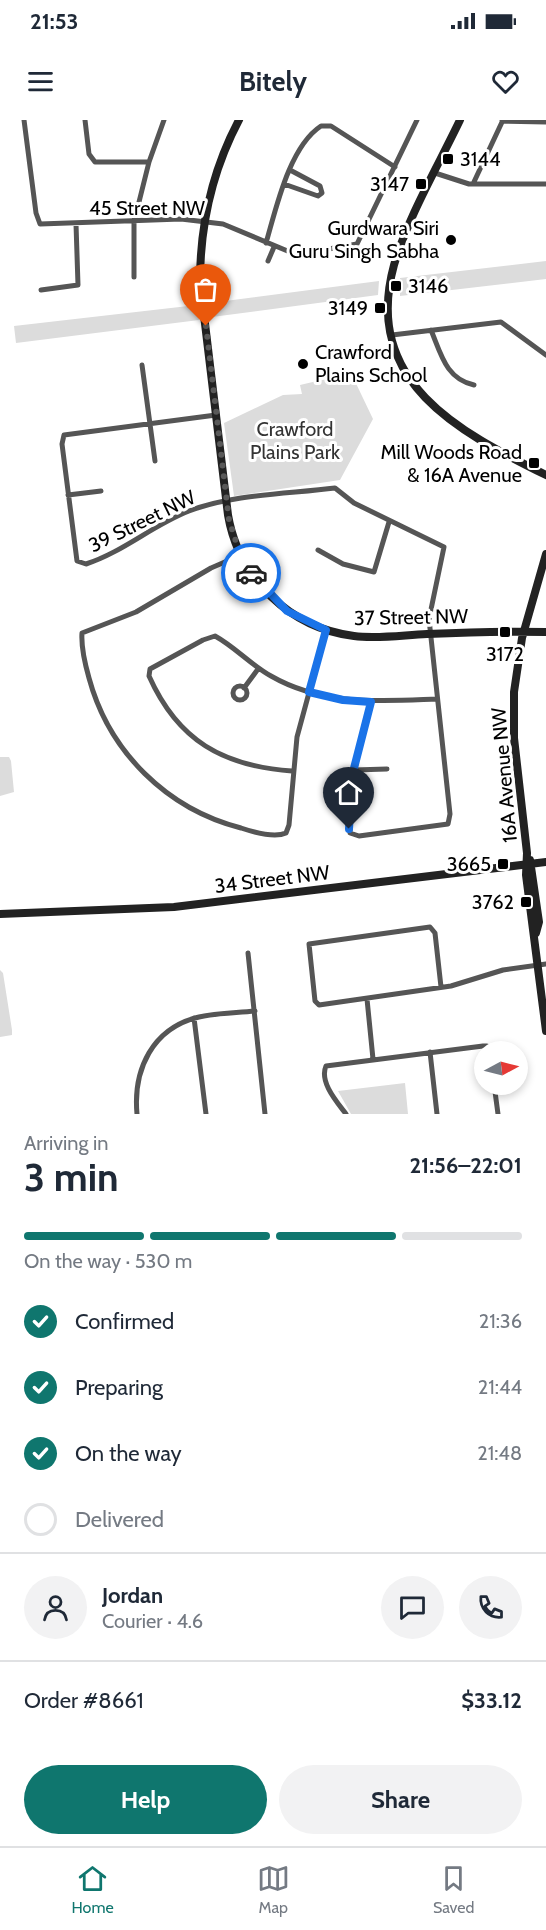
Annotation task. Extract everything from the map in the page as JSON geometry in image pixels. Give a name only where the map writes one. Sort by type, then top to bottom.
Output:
[{"type":"street","name":"45 Street NW","points":[[24,120],[36,213],[40,224],[204,220],[223,224],[274,247],[299,254],[355,246],[363,236],[395,167]]},
{"type":"street","points":[[85,120],[91,160],[101,163],[148,162]]},
{"type":"street","points":[[134,277],[134,222],[148,162],[164,120]]},
{"type":"street","name":"37 Street NW","points":[[239,120],[216,173],[204,220],[200,282],[227,502],[232,531],[241,555],[257,581],[283,607],[326,630],[363,636],[546,632]]},
{"type":"street","points":[[266,243],[290,170],[316,129],[325,125],[395,167],[417,120]]},
{"type":"street","points":[[460,120],[394,266],[389,302],[392,335],[410,380],[435,410],[458,427],[546,475]]},
{"type":"street","points":[[473,184],[503,121],[546,122]]},
{"type":"street","points":[[284,184],[318,195],[322,193],[320,186],[290,170]]},
{"type":"street","points":[[435,173],[456,181],[473,184],[546,184]]},
{"type":"street","points":[[41,290],[78,285],[76,224]]},
{"type":"street","points":[[268,261],[274,247]]},
{"type":"street","points":[[392,335],[501,322],[546,355]]},
{"type":"street","points":[[431,330],[446,366],[457,379],[474,385]]},
{"type":"street","points":[[142,364],[155,461]]},
{"type":"street","points":[[101,490],[68,495],[62,444],[64,435],[216,415]]},
{"type":"street","name":"39 Street NW","points":[[68,495],[75,556],[78,563],[86,564],[105,557],[189,511],[227,502],[335,488],[354,503],[388,522],[444,547],[430,605],[430,634]]},
{"type":"street","points":[[318,550],[343,564],[374,572],[388,522]]},
{"type":"street","name":"16A Avenue NW","points":[[546,554],[524,631],[515,679],[513,715],[527,853],[538,922],[536,937],[542,965],[546,1031]]},
{"type":"street","points":[[241,555],[211,568],[136,612],[83,631],[86,665],[100,710],[125,752],[151,780],[180,802],[218,821],[257,832],[286,833],[289,825],[292,771],[297,737],[326,630]]},
{"type":"street","points":[[371,702],[354,770],[349,829],[352,835],[443,826],[449,822],[430,634]]},
{"type":"street","points":[[292,771],[242,764],[203,745],[186,732],[168,711],[148,672],[163,661],[215,636],[258,669],[280,681],[309,692],[343,700],[371,702],[437,699]]},
{"type":"street","points":[[244,688],[258,669]]},
{"type":"street","points":[[354,770],[387,770]]},
{"type":"street","name":"34 Street NW","points":[[0,914],[174,907],[546,862]]},
{"type":"street","points":[[441,987],[433,928],[309,944],[317,1004],[368,999],[441,987],[465,983],[503,969],[542,965]]},
{"type":"street","points":[[248,953],[265,1114]]},
{"type":"street","points":[[368,999],[373,1059]]},
{"type":"street","points":[[137,1114],[137,1086],[140,1070],[159,1039],[180,1024],[194,1018],[255,1011]]},
{"type":"street","points":[[194,1018],[206,1114]]},
{"type":"street","points":[[346,1114],[329,1089],[324,1069],[332,1064],[430,1052],[474,1050]]},
{"type":"street","points":[[430,1052],[438,1114]]},
{"type":"street","points":[[137,1086],[144,1086]]},
{"type":"street","points":[[495,1095],[498,1114]]},
{"type":"green space","points":[[546,261],[546,279],[400,296],[400,278]]},
{"type":"green space","points":[[379,281],[378,295],[212,317],[210,303]]},
{"type":"green space","points":[[197,305],[199,320],[16,343],[14,326]]},
{"type":"green space","name":"Crawford Plains Park","points":[[351,373],[373,419],[340,480],[234,496],[224,423],[283,395],[302,394],[300,385]]},
{"type":"green space","points":[[0,757],[9,757],[11,761],[14,792],[0,796]]},
{"type":"green space","points":[[0,970],[3,973],[12,1035],[0,1037]]},
{"type":"green space","points":[[405,1083],[408,1114],[351,1114],[338,1091]]},
{"type":"way so far","points":[[206,326],[229,520],[239,551],[251,573]]},
{"type":"place","name":"3144","points":[[448,159]]},
{"type":"place","name":"3147","points":[[421,184]]},
{"type":"place","name":"Gurdwara Siri Guru Singh Sabha","points":[[451,240]]},
{"type":"place","name":"3146","points":[[396,286]]},
{"type":"place","name":"3149","points":[[380,308]]},
{"type":"place","name":"Crawford Plains School","points":[[303,364]]},
{"type":"place","name":"Mill Woods Road & 16A Avenue","points":[[534,463]]},
{"type":"place","name":"3172","points":[[505,632]]},
{"type":"place","name":"3665","points":[[503,864]]},
{"type":"place","name":"3762","points":[[526,902]]},
{"type":"route","points":[[251,573],[268,594],[287,611],[326,630],[309,692],[343,700],[371,702],[352,776],[349,829]]}]
